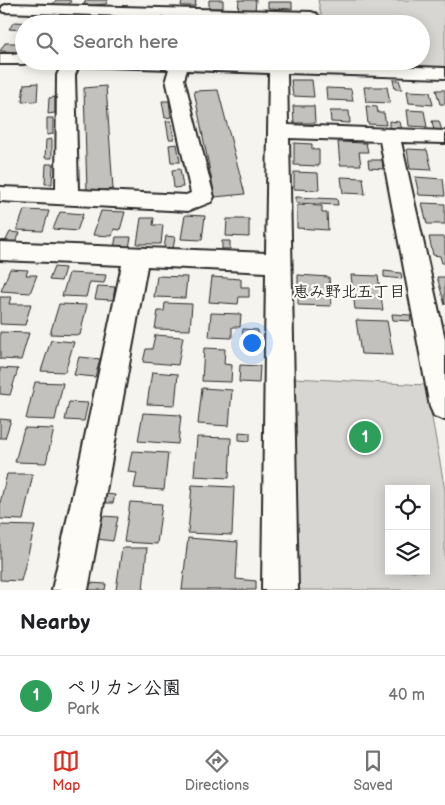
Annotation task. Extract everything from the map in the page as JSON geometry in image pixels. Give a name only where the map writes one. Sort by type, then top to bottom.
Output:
[{"type":"street","points":[[308,0],[311,15]]},
{"type":"street","points":[[8,10],[160,15]]},
{"type":"street","points":[[0,59],[15,60]]},
{"type":"street","points":[[67,197],[66,75],[68,70]]},
{"type":"street","points":[[0,194],[188,203],[203,197],[175,79],[178,70]]},
{"type":"street","points":[[278,70],[280,590]]},
{"type":"street","points":[[398,70],[445,73]]},
{"type":"street","points":[[277,131],[445,137]]},
{"type":"street","points":[[389,135],[445,407]]},
{"type":"street","points":[[0,250],[278,263]]},
{"type":"street","points":[[70,590],[136,257]]},
{"type":"shaded area","points":[[318,0],[445,0],[445,67],[430,66],[430,15],[321,15]]},
{"type":"shaded area","points":[[294,378],[426,385],[445,490],[445,590],[297,590]]},
{"type":"building","points":[[56,0],[71,1],[68,6],[52,5]]},
{"type":"building","points":[[86,0],[108,0],[106,4],[83,6]]},
{"type":"building","points":[[182,0],[196,0],[195,6],[181,6]]},
{"type":"building","points":[[209,0],[223,0],[223,8],[209,8]]},
{"type":"building","points":[[239,0],[256,0],[255,11],[238,11]]},
{"type":"building","points":[[268,2],[292,2],[292,9],[268,8]]},
{"type":"building","points":[[14,22],[15,22],[15,29],[9,29]]},
{"type":"building","points":[[5,43],[15,43],[15,52],[0,51]]},
{"type":"building","points":[[291,80],[312,80],[314,97],[293,96]]},
{"type":"building","points":[[393,80],[399,80],[402,89],[395,89]]},
{"type":"building","points":[[38,83],[37,101],[22,102],[24,84]]},
{"type":"building","points":[[106,86],[113,189],[87,192],[84,88]]},
{"type":"building","points":[[364,87],[387,87],[390,103],[366,102]]},
{"type":"building","points":[[326,88],[351,89],[353,101],[327,100]]},
{"type":"building","points":[[218,90],[245,194],[215,197],[194,91]]},
{"type":"building","points":[[436,90],[445,90],[445,104],[440,104]]},
{"type":"building","points":[[407,91],[430,92],[433,105],[409,103]]},
{"type":"building","points":[[55,97],[55,113],[48,114],[49,98]]},
{"type":"building","points":[[162,101],[169,101],[171,117],[165,118]]},
{"type":"building","points":[[293,106],[314,106],[315,123],[294,123]]},
{"type":"building","points":[[366,106],[377,107],[378,113],[384,113],[386,125],[368,124]]},
{"type":"building","points":[[407,110],[424,111],[427,127],[409,126]]},
{"type":"building","points":[[330,111],[349,111],[350,123],[331,122]]},
{"type":"building","points":[[47,118],[53,118],[53,134],[47,135]]},
{"type":"building","points":[[166,121],[171,121],[174,139],[169,139]]},
{"type":"building","points":[[389,121],[400,122],[402,130],[389,129]]},
{"type":"building","points":[[432,121],[439,121],[442,131],[434,131]]},
{"type":"building","points":[[52,139],[52,158],[45,158],[46,140]]},
{"type":"building","points":[[338,142],[366,143],[368,152],[359,152],[361,165],[340,165]]},
{"type":"building","points":[[294,143],[312,144],[312,149],[319,150],[319,166],[294,165]]},
{"type":"building","points":[[177,144],[180,162],[171,162],[169,145]]},
{"type":"building","points":[[407,149],[427,150],[432,170],[410,169]]},
{"type":"building","points":[[368,160],[382,160],[383,169],[369,168]]},
{"type":"building","points":[[46,164],[53,164],[52,184],[45,184]]},
{"type":"building","points":[[180,169],[183,187],[174,188],[172,170]]},
{"type":"building","points":[[294,172],[318,173],[319,190],[294,189]]},
{"type":"building","points":[[341,177],[363,178],[365,194],[343,193]]},
{"type":"building","points":[[415,177],[443,179],[445,196],[419,195]]},
{"type":"building","points":[[296,197],[337,199],[338,205],[296,203]]},
{"type":"building","points":[[422,203],[445,204],[445,224],[427,224]]},
{"type":"building","points":[[297,205],[322,206],[322,213],[327,213],[328,230],[297,228]]},
{"type":"building","points":[[24,210],[49,211],[43,231],[17,230]]},
{"type":"building","points":[[101,211],[125,212],[120,230],[114,229],[112,236],[93,235]]},
{"type":"building","points":[[60,212],[83,214],[77,231],[53,229]]},
{"type":"building","points":[[185,215],[205,216],[202,240],[181,239]]},
{"type":"building","points":[[141,218],[154,218],[153,225],[163,225],[161,244],[137,244]]},
{"type":"building","points":[[227,219],[249,219],[249,237],[226,236]]},
{"type":"building","points":[[10,232],[20,233],[15,243],[5,242]]},
{"type":"building","points":[[166,236],[175,237],[173,249],[164,248]]},
{"type":"building","points":[[116,237],[131,237],[129,248],[114,248]]},
{"type":"building","points":[[429,237],[445,237],[445,263],[442,263],[440,256],[433,255]]},
{"type":"building","points":[[222,241],[230,241],[230,249],[222,249]]},
{"type":"building","points":[[54,267],[65,268],[61,281],[49,280]]},
{"type":"building","points":[[10,269],[28,270],[26,275],[37,275],[30,293],[1,291]]},
{"type":"building","points":[[384,271],[401,273],[402,279],[384,277]]},
{"type":"building","points":[[69,273],[106,275],[104,283],[90,282],[86,297],[62,296]]},
{"type":"building","points":[[298,275],[329,277],[331,306],[298,305]]},
{"type":"building","points":[[351,275],[378,276],[383,310],[355,309]]},
{"type":"building","points":[[157,276],[187,277],[185,298],[154,297]]},
{"type":"building","points":[[212,277],[241,279],[241,287],[249,287],[249,297],[239,297],[238,304],[209,302]]},
{"type":"building","points":[[437,277],[445,277],[445,305]]},
{"type":"building","points":[[98,286],[115,287],[113,300],[95,299]]},
{"type":"building","points":[[0,297],[11,297],[9,304],[31,304],[25,325],[0,324]]},
{"type":"building","points":[[165,303],[192,304],[190,330],[155,329],[158,311],[164,311]]},
{"type":"building","points":[[59,304],[87,305],[80,335],[50,334]]},
{"type":"building","points":[[211,313],[241,314],[240,327],[232,327],[232,338],[209,337]]},
{"type":"building","points":[[392,314],[410,315],[411,321],[393,320]]},
{"type":"building","points":[[356,320],[387,321],[393,355],[361,354]]},
{"type":"building","points":[[243,329],[258,330],[257,343],[242,342]]},
{"type":"building","points":[[0,332],[29,333],[21,360],[0,359]]},
{"type":"building","points":[[155,335],[183,337],[178,365],[143,362],[146,349],[152,349]]},
{"type":"building","points":[[51,340],[74,342],[65,372],[41,371]]},
{"type":"building","points":[[204,348],[225,349],[224,364],[232,365],[231,382],[202,381]]},
{"type":"building","points":[[79,357],[100,359],[95,377],[74,375]]},
{"type":"building","points":[[240,365],[260,366],[259,383],[239,382]]},
{"type":"building","points":[[0,368],[18,369],[10,395],[0,394]]},
{"type":"building","points":[[152,372],[178,374],[175,405],[147,404]]},
{"type":"building","points":[[35,382],[63,383],[55,420],[26,419]]},
{"type":"building","points":[[202,388],[232,390],[229,426],[198,424]]},
{"type":"building","points":[[69,402],[88,403],[84,421],[65,420]]},
{"type":"building","points":[[143,413],[181,415],[178,444],[138,441]]},
{"type":"building","points":[[0,419],[11,420],[5,438],[0,438]]},
{"type":"building","points":[[24,428],[54,429],[46,463],[15,462]]},
{"type":"building","points":[[239,432],[250,433],[250,441],[239,440]]},
{"type":"building","points":[[197,437],[231,438],[229,478],[194,476]]},
{"type":"building","points":[[132,451],[168,453],[164,490],[134,488],[137,473],[128,472]]},
{"type":"building","points":[[7,474],[33,474],[23,520],[0,519],[0,503]]},
{"type":"building","points":[[192,485],[234,487],[232,535],[188,533]]},
{"type":"building","points":[[106,494],[115,495],[113,503],[104,503]]},
{"type":"building","points":[[130,502],[162,504],[157,544],[124,542]]},
{"type":"building","points":[[102,516],[118,517],[113,541],[97,539]]},
{"type":"building","points":[[0,525],[35,526],[21,581],[0,580]]},
{"type":"building","points":[[188,538],[238,542],[236,579],[256,581],[256,590],[182,590]]},
{"type":"building","points":[[122,548],[147,548],[143,590],[116,590]]},
{"type":"building","points":[[89,583],[106,584],[105,590],[88,590]]},
{"type":"place","name":"ペリカン公園","points":[[365,437]]},
{"type":"district","name":"恵み野北五丁目","points":[[349,292]]}]
